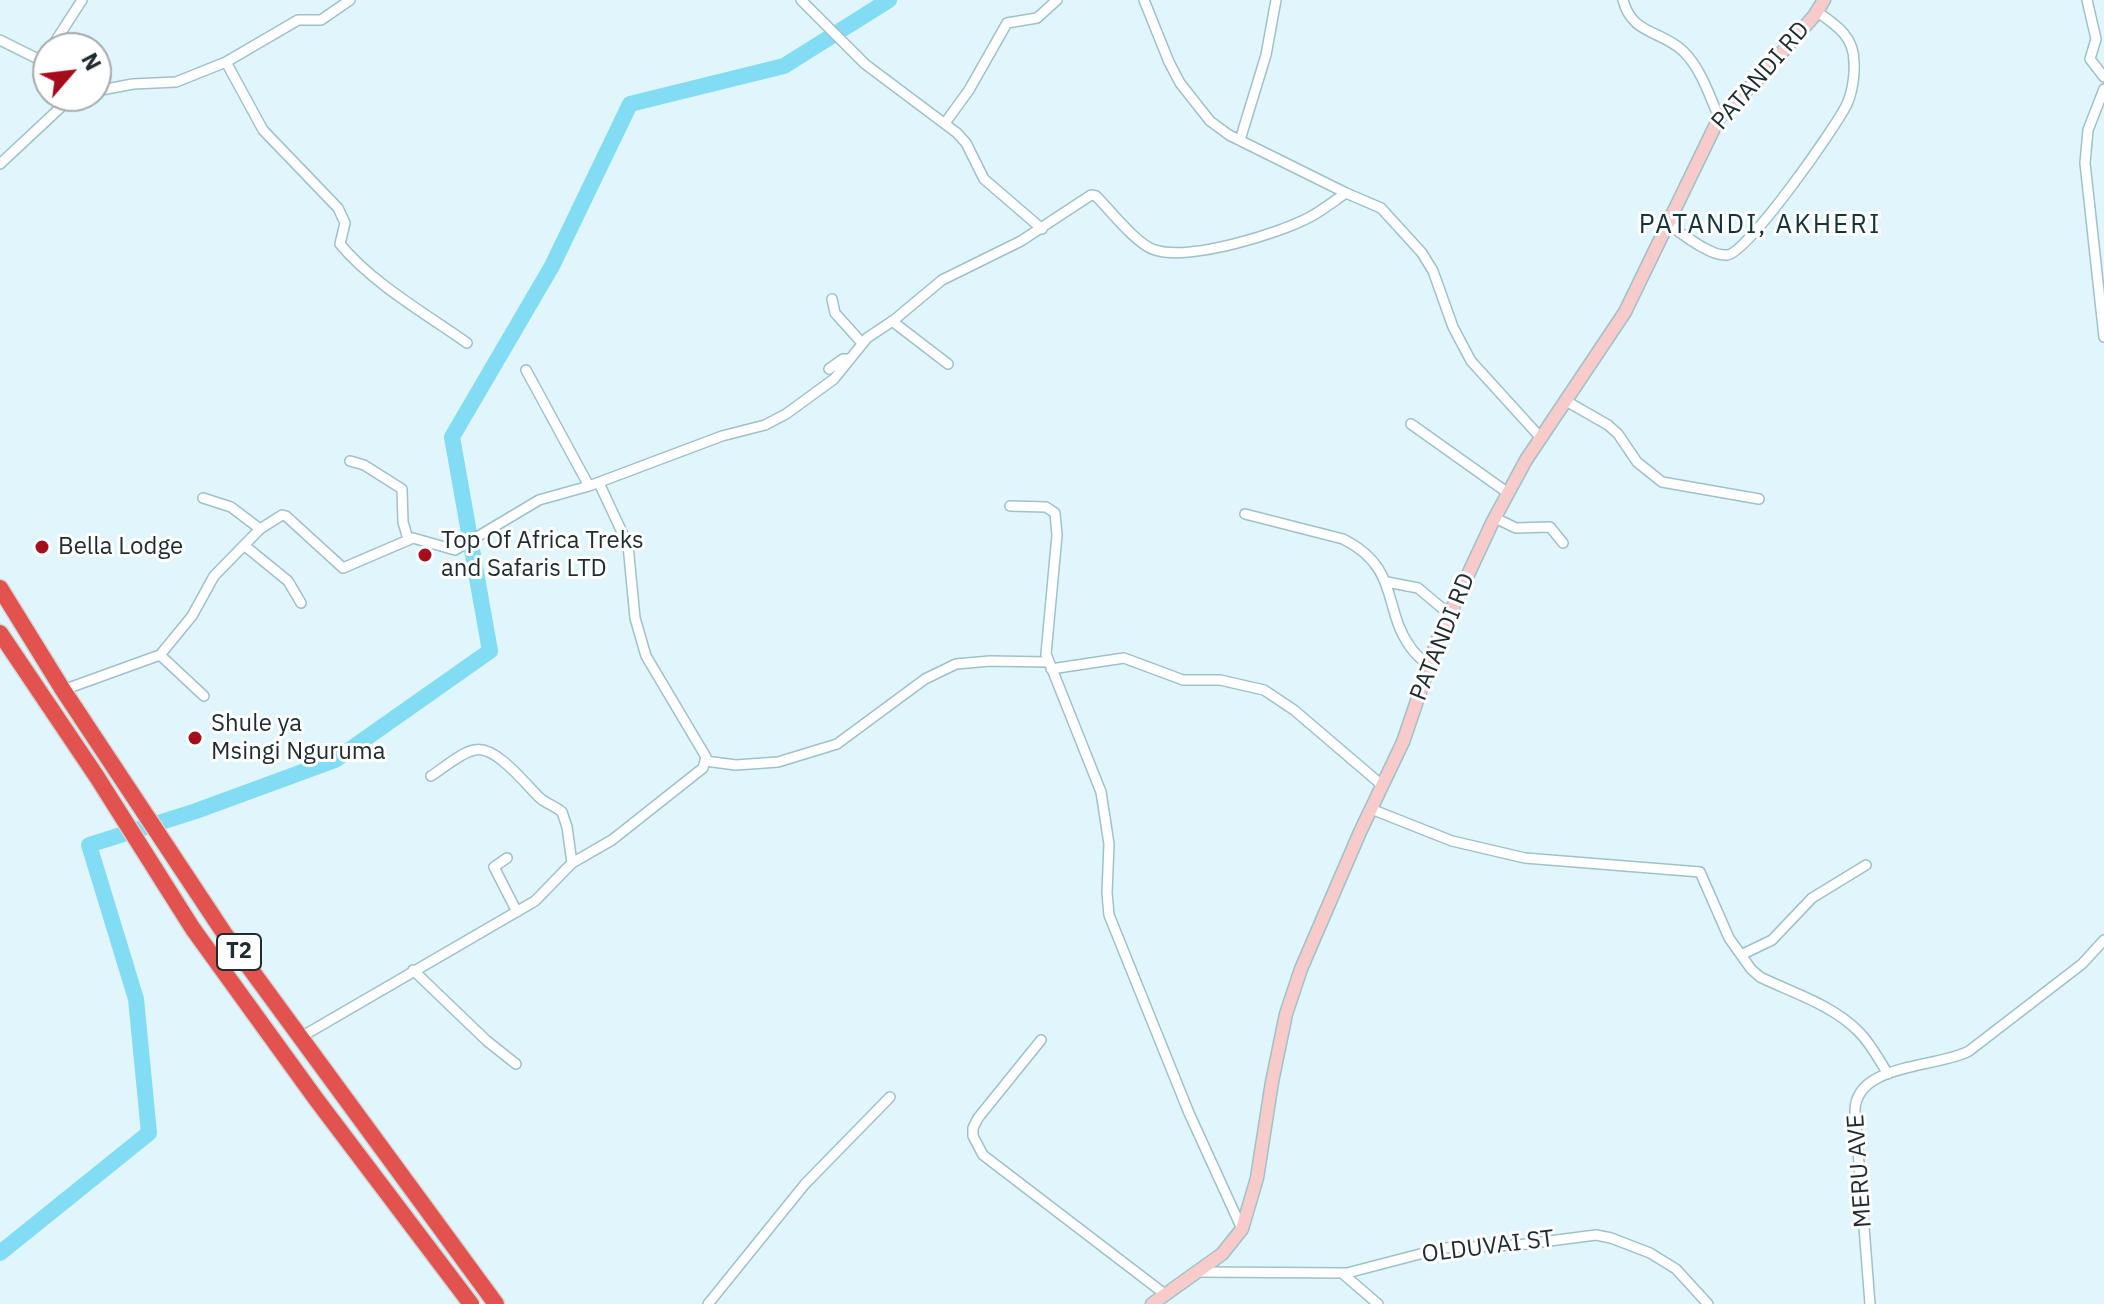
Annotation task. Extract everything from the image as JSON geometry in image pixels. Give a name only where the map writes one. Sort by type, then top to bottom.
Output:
[{"type":"highway","name":"T2","points":[[0,588],[63,690],[224,933],[496,1304]]},
{"type":"highway","name":"T2","points":[[0,633],[97,777],[193,929],[316,1099],[471,1304]]},
{"type":"highway","points":[[452,1278],[467,1264]]},
{"type":"street","points":[[62,32],[82,0]]},
{"type":"street","points":[[112,88],[133,84],[168,84],[226,62],[298,20],[321,20],[350,0]]},
{"type":"street","points":[[801,0],[865,64],[945,123],[966,143],[984,179],[1042,229]]},
{"type":"street","points":[[945,123],[969,90],[1007,23],[1037,18],[1057,0]]},
{"type":"street","points":[[1144,0],[1180,83],[1210,121],[1240,140],[1381,208],[1422,253],[1433,271],[1453,327],[1471,361],[1541,438]]},
{"type":"street","points":[[1240,140],[1266,55],[1276,0]]},
{"type":"street","points":[[1623,0],[1631,19],[1684,52],[1719,118]]},
{"type":"street","points":[[2087,0],[2096,39],[2090,59],[2104,77]]},
{"type":"street","points":[[1668,224],[1712,252],[1731,254],[1741,248],[1770,214],[1830,134],[1849,101],[1854,61],[1848,38],[1820,6]]},
{"type":"street","name":"PATANDI RD","points":[[1152,1304],[1222,1254],[1242,1229],[1257,1178],[1286,1014],[1301,969],[1403,742],[1449,614],[1495,518],[1541,438],[1625,312],[1719,118],[1762,75],[1820,6]]},
{"type":"street","points":[[0,40],[32,51]]},
{"type":"street","points":[[226,62],[263,130],[338,208],[345,223],[340,244],[350,256],[467,343]]},
{"type":"street","points":[[2104,89],[2088,130],[2085,163],[2104,337]]},
{"type":"street","points":[[0,164],[56,112]]},
{"type":"street","points":[[63,690],[160,655],[192,616],[214,576],[260,529],[278,517],[286,516],[343,568],[408,539],[455,550],[539,500],[594,485],[779,418],[834,379],[862,343],[942,280],[1042,229],[1093,195],[1151,249],[1167,253],[1198,251],[1258,237],[1303,221],[1346,193]]},
{"type":"street","points":[[832,299],[835,313],[862,343]]},
{"type":"street","points":[[892,321],[948,364]]},
{"type":"street","points":[[829,369],[848,359]]},
{"type":"street","points":[[301,1037],[535,901],[572,863],[612,840],[703,768],[704,754],[646,656],[635,618],[628,545],[526,370]]},
{"type":"street","points":[[1566,401],[1618,434],[1630,455],[1662,482],[1759,499]]},
{"type":"street","points":[[1411,424],[1508,493]]},
{"type":"street","points":[[350,461],[364,465],[402,489],[403,522],[408,539]]},
{"type":"street","points":[[203,498],[231,507],[260,529]]},
{"type":"street","points":[[1010,506],[1046,507],[1055,513],[1057,535],[1046,642],[1050,666],[1101,792],[1109,844],[1109,915],[1189,1113],[1242,1229]]},
{"type":"street","points":[[1245,514],[1343,539],[1354,545],[1387,582],[1406,640],[1429,666]]},
{"type":"street","points":[[1495,518],[1516,528],[1550,527],[1563,543]]},
{"type":"street","points":[[245,546],[288,581],[301,603]]},
{"type":"street","points":[[1387,582],[1418,588],[1449,614]]},
{"type":"street","points":[[160,655],[204,696]]},
{"type":"street","points":[[705,761],[736,765],[778,762],[837,744],[925,679],[956,664],[990,661],[1050,666],[1124,658],[1183,680],[1220,680],[1264,690],[1294,710],[1383,786]]},
{"type":"street","points":[[431,776],[473,750],[493,755],[521,776],[544,802],[562,812],[572,863]]},
{"type":"street","points":[[1371,809],[1452,841],[1525,858],[1697,870],[1729,938],[1760,977],[1830,1009],[1866,1040],[1888,1074]]},
{"type":"street","points":[[507,858],[494,867],[517,912]]},
{"type":"street","points":[[1741,955],[1772,940],[1812,898],[1866,865]]},
{"type":"street","name":"MERU AVE","points":[[1870,1304],[1855,1103],[1862,1088],[1907,1067],[1953,1058],[1969,1051],[2082,964],[2104,940]]},
{"type":"street","points":[[413,970],[487,1041],[516,1064]]},
{"type":"street","points":[[1041,1040],[978,1118],[973,1128],[976,1144],[983,1155],[1025,1189],[1166,1295]]},
{"type":"street","points":[[708,1304],[805,1184],[890,1097]]},
{"type":"street","name":"OLDUVAI ST","points":[[1198,1272],[1342,1273],[1443,1248],[1518,1245],[1603,1235],[1650,1253],[1676,1269],[1708,1304]]},
{"type":"street","points":[[1342,1273],[1378,1304]]},
{"type":"waterway","points":[[0,1253],[149,1133],[136,999],[89,845],[196,811],[335,760],[490,651],[452,437],[552,266],[630,104],[784,66],[889,0]]},
{"type":"place","name":"Bella Lodge","points":[[42,547]]},
{"type":"place","name":"Top Of Africa Treks and Safaris LTD","points":[[425,555]]},
{"type":"place","name":"Shule ya Msingi Nguruma","points":[[195,738]]},
{"type":"district","name":"PATANDI, AKHERI","points":[[1760,225]]}]
